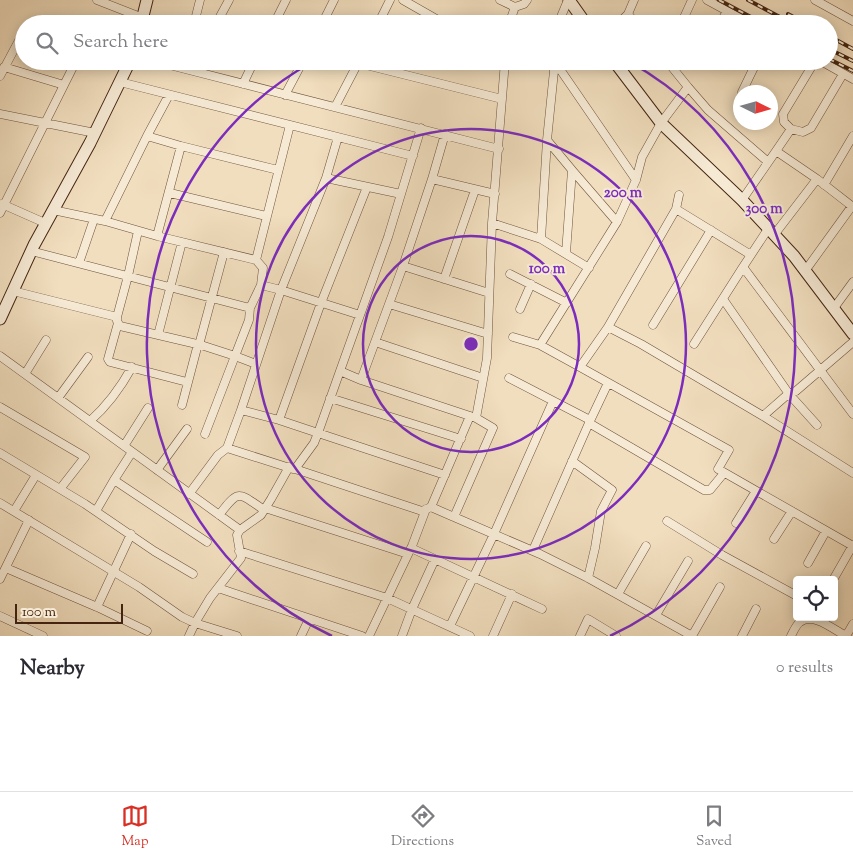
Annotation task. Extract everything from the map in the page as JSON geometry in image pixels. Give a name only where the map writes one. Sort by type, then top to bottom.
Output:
[{"type":"street","points":[[97,0],[129,15]]},
{"type":"street","points":[[144,15],[148,0]]},
{"type":"street","points":[[196,15],[200,0]]},
{"type":"street","points":[[221,15],[229,0]]},
{"type":"street","points":[[278,15],[286,0]]},
{"type":"street","points":[[326,15],[334,0]]},
{"type":"street","points":[[382,15],[390,0]]},
{"type":"street","points":[[403,0],[429,15]]},
{"type":"street","points":[[500,0],[514,7],[524,4],[528,0]]},
{"type":"street","points":[[562,15],[568,0]]},
{"type":"street","points":[[568,0],[579,15]]},
{"type":"street","points":[[628,14],[634,0]]},
{"type":"street","points":[[685,15],[692,0]]},
{"type":"street","points":[[707,0],[734,15]]},
{"type":"street","points":[[815,0],[853,21]]},
{"type":"street","points":[[512,15],[514,7]]},
{"type":"street","points":[[724,15],[726,11]]},
{"type":"street","points":[[0,76],[15,47]]},
{"type":"street","points":[[4,67],[64,85]]},
{"type":"street","points":[[0,213],[2,204],[46,123],[72,70]]},
{"type":"street","points":[[0,319],[45,223],[95,133],[126,70]]},
{"type":"street","points":[[191,70],[499,149]]},
{"type":"street","points":[[243,84],[250,70]]},
{"type":"street","points":[[285,95],[298,70]]},
{"type":"street","points":[[335,107],[354,70]]},
{"type":"street","points":[[389,70],[502,99]]},
{"type":"street","points":[[369,636],[473,417],[483,378],[487,358],[492,222],[504,70]]},
{"type":"street","points":[[541,239],[547,140],[554,70]]},
{"type":"street","points":[[560,70],[636,180]]},
{"type":"street","points":[[621,70],[661,123],[742,200],[771,232],[805,271],[853,334]]},
{"type":"street","points":[[674,70],[708,110],[768,162]]},
{"type":"street","points":[[745,85],[753,70]]},
{"type":"street","points":[[810,70],[783,114],[784,122],[791,129],[803,132],[811,128],[843,74]]},
{"type":"street","points":[[836,70],[853,79]]},
{"type":"street","points":[[120,82],[413,156]]},
{"type":"street","points":[[540,345],[617,222],[636,180],[642,157],[661,123],[688,87]]},
{"type":"street","points":[[105,221],[169,94]]},
{"type":"street","points":[[0,114],[95,133]]},
{"type":"street","points":[[256,260],[290,126]]},
{"type":"street","points":[[189,636],[195,623],[218,588],[241,558],[236,535],[261,515],[292,468],[314,444],[388,237],[421,128]]},
{"type":"street","points":[[742,200],[791,129]]},
{"type":"street","points":[[360,380],[403,266],[445,134]]},
{"type":"street","points":[[147,136],[278,170]]},
{"type":"street","points":[[824,185],[853,136]]},
{"type":"street","points":[[189,494],[218,455],[226,448],[242,410],[281,290],[326,178],[338,138]]},
{"type":"street","points":[[547,140],[617,222]]},
{"type":"street","points":[[157,236],[181,146]]},
{"type":"street","points":[[776,151],[817,179],[852,207],[805,271]]},
{"type":"street","points":[[566,253],[572,170]]},
{"type":"street","points":[[326,178],[401,194]]},
{"type":"street","points":[[432,179],[495,194]]},
{"type":"street","points":[[694,344],[751,255],[817,179]]},
{"type":"street","points":[[280,420],[322,303],[367,187]]},
{"type":"street","points":[[444,279],[475,190]]},
{"type":"street","points":[[170,193],[266,216]]},
{"type":"street","points":[[580,368],[608,327],[676,208],[679,195]]},
{"type":"street","points":[[2,204],[45,223]]},
{"type":"street","points":[[676,208],[751,255]]},
{"type":"street","points":[[53,210],[105,221],[157,236],[256,260],[263,268],[261,285],[250,308],[249,320],[205,434]]},
{"type":"street","points":[[79,264],[94,219]]},
{"type":"street","points":[[492,222],[541,239],[589,268]]},
{"type":"street","points":[[653,325],[711,230]]},
{"type":"street","points":[[138,231],[108,359],[110,362],[187,382]]},
{"type":"street","points":[[158,335],[182,242]]},
{"type":"street","points":[[31,251],[250,308]]},
{"type":"street","points":[[182,406],[224,252]]},
{"type":"street","points":[[403,266],[489,293]]},
{"type":"street","points":[[743,267],[853,414]]},
{"type":"street","points":[[510,274],[567,303]]},
{"type":"street","points":[[834,308],[853,282]]},
{"type":"street","points":[[520,309],[530,284]]},
{"type":"street","points":[[261,285],[360,315]]},
{"type":"street","points":[[13,291],[118,320]]},
{"type":"street","points":[[723,299],[789,394],[817,425]]},
{"type":"street","points":[[389,304],[488,334]]},
{"type":"street","points":[[118,320],[120,326],[199,344],[256,364]]},
{"type":"street","points":[[608,327],[641,344],[763,416],[853,473]]},
{"type":"street","points":[[513,337],[540,345],[729,450],[718,469],[853,546],[835,576]]},
{"type":"street","points":[[25,374],[46,340]]},
{"type":"street","points":[[375,342],[483,378]]},
{"type":"street","points":[[763,416],[789,394],[796,391],[853,342]]},
{"type":"street","points":[[0,356],[240,530]]},
{"type":"street","points":[[58,398],[88,357]]},
{"type":"street","points":[[90,421],[100,412],[124,381],[132,367]]},
{"type":"street","points":[[340,371],[360,380],[473,417],[493,428],[454,517]]},
{"type":"street","points":[[509,378],[554,401],[704,490],[710,490],[724,473]]},
{"type":"street","points":[[532,550],[608,383]]},
{"type":"street","points":[[330,398],[461,439]]},
{"type":"street","points":[[450,626],[554,401]]},
{"type":"street","points":[[0,407],[85,456],[60,489]]},
{"type":"street","points":[[124,446],[148,408]]},
{"type":"street","points":[[242,410],[280,420],[445,475]]},
{"type":"street","points":[[157,470],[187,429]]},
{"type":"street","points":[[226,448],[422,511],[429,508],[454,517],[532,550],[618,594],[692,636],[720,587]]},
{"type":"street","points":[[96,511],[132,452]]},
{"type":"street","points":[[0,453],[96,511],[154,552],[193,574]]},
{"type":"street","points":[[572,462],[612,490],[601,511],[588,578]]},
{"type":"street","points":[[14,511],[36,475]]},
{"type":"street","points":[[114,480],[207,542]]},
{"type":"street","points":[[736,523],[756,491]]},
{"type":"street","points":[[218,515],[230,500],[235,496],[241,495],[264,509],[435,559],[542,608]]},
{"type":"street","points":[[0,503],[139,587],[182,617],[237,636]]},
{"type":"street","points":[[774,539],[792,511]]},
{"type":"street","points":[[0,579],[29,520]]},
{"type":"street","points":[[668,521],[722,555],[793,594]]},
{"type":"street","points":[[808,563],[826,531]]},
{"type":"street","points":[[97,607],[131,534]]},
{"type":"street","points":[[618,594],[646,546]]},
{"type":"street","points":[[239,551],[387,598],[470,636]]},
{"type":"street","points":[[402,636],[435,559]]},
{"type":"street","points":[[656,615],[688,561]]},
{"type":"street","points":[[6,568],[148,631]]},
{"type":"street","points":[[218,588],[362,636]]},
{"type":"street","points":[[493,636],[512,594]]},
{"type":"street","points":[[742,636],[756,608]]},
{"type":"street","points":[[0,616],[43,636]]},
{"type":"street","points":[[301,636],[309,619]]},
{"type":"street","points":[[580,636],[588,619],[616,636]]},
{"type":"street","points":[[791,636],[800,622],[803,621]]},
{"type":"street","points":[[819,621],[846,636],[853,624]]},
{"type":"railway","points":[[719,0],[747,15]]},
{"type":"railway","points":[[748,0],[776,15]]},
{"type":"railway","points":[[838,41],[853,49]]},
{"type":"railway","points":[[838,54],[853,61]]},
{"type":"railway","points":[[838,64],[853,71]]}]
